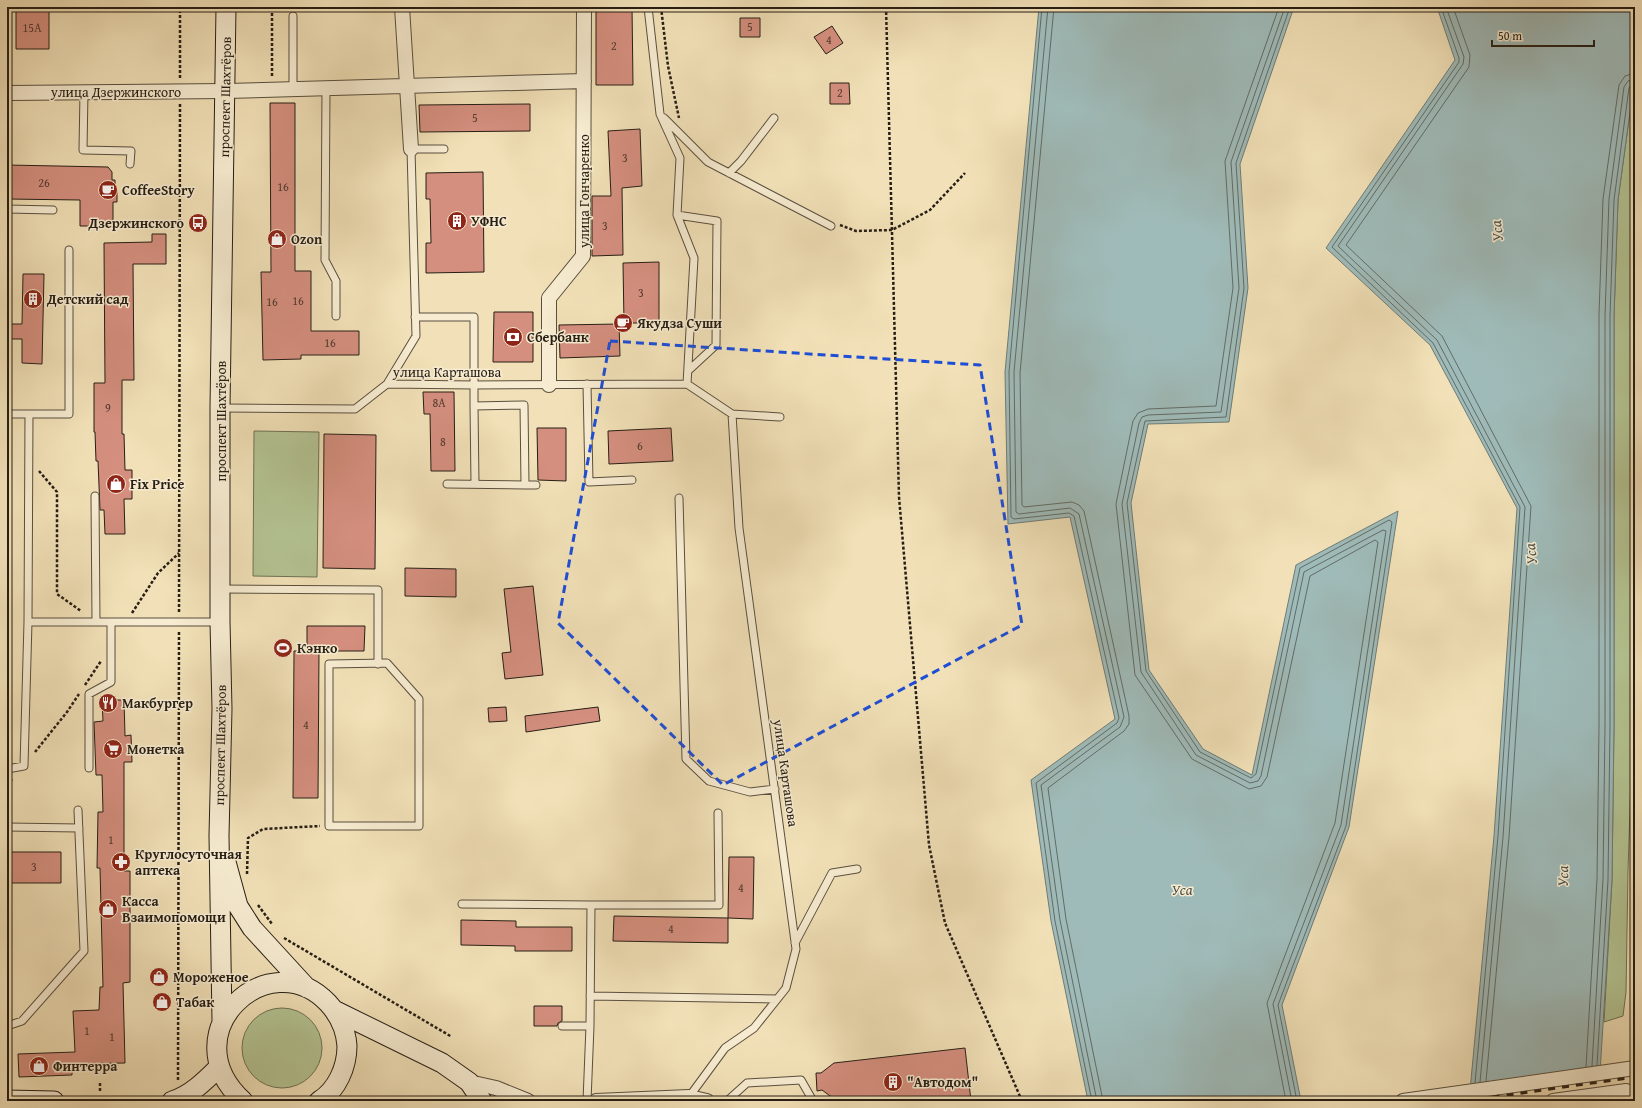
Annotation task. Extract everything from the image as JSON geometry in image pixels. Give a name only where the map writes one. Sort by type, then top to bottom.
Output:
[{"type":"main road","name":"проспект Шахтёров","points":[[219,836],[222,709],[220,622],[220,408],[226,91],[226,7]]},
{"type":"main road","points":[[219,836],[238,906],[252,928],[307,988]]},
{"type":"main road","points":[[219,836],[222,1021]]},
{"type":"main road","points":[[243,1101],[228,1086],[219,1067],[216,1052],[217,1036],[222,1021],[233,1004],[249,992],[268,984],[288,983],[307,988],[322,997],[334,1010],[343,1027],[347,1046],[344,1066],[337,1083],[319,1101]]},
{"type":"main road","points":[[334,1010],[442,1063],[469,1082],[482,1101]]},
{"type":"main road","points":[[172,1101],[179,1099],[205,1080],[219,1067]]},
{"type":"main road","points":[[7,1100],[54,1101]]},
{"type":"street","points":[[402,7],[411,149]]},
{"type":"street","name":"улица Гончаренко","points":[[549,385],[549,298],[584,256],[584,7]]},
{"type":"street","points":[[226,91],[584,81]]},
{"type":"street","name":"улица Дзержинского","points":[[7,92],[226,91]]},
{"type":"street","points":[[1403,1101],[1629,1069]]},
{"type":"street","points":[[469,1082],[496,1088],[528,1101]]},
{"type":"street","points":[[1553,1101],[1630,1092]]},
{"type":"street","points":[[596,1101],[689,1097],[707,1101]]},
{"type":"lane","points":[[648,7],[660,114],[680,158],[677,215],[694,258],[689,370],[687,384],[732,414],[780,417]]},
{"type":"lane","points":[[293,16],[293,89]]},
{"type":"lane","points":[[326,88],[325,260],[336,281],[336,316]]},
{"type":"lane","points":[[84,92],[83,150],[131,151],[130,164]]},
{"type":"lane","points":[[660,114],[708,162],[833,224]]},
{"type":"lane","points":[[729,173],[742,161],[774,118]]},
{"type":"lane","points":[[387,384],[416,336],[411,149],[444,148]]},
{"type":"lane","points":[[7,209],[53,210]]},
{"type":"lane","points":[[677,215],[717,221],[716,345],[689,370]]},
{"type":"lane","points":[[7,414],[69,414],[69,250]]},
{"type":"lane","points":[[415,317],[474,317],[475,484]]},
{"type":"lane","name":"улица Карташова","points":[[220,408],[355,409],[387,384],[474,386],[658,383],[687,384]]},
{"type":"lane","points":[[588,384],[589,482],[632,480]]},
{"type":"lane","points":[[474,406],[524,405],[525,485]]},
{"type":"lane","points":[[7,769],[24,766],[28,622],[29,414]]},
{"type":"lane","name":"улица Карташова","points":[[689,1097],[725,1048],[754,1028],[786,988],[796,949],[739,528],[732,414]]},
{"type":"lane","points":[[447,484],[536,485]]},
{"type":"lane","points":[[95,496],[96,622]]},
{"type":"lane","points":[[679,498],[686,758],[709,781],[750,792],[775,789]]},
{"type":"lane","points":[[220,589],[378,590],[378,664]]},
{"type":"lane","points":[[28,622],[220,622]]},
{"type":"lane","points":[[89,768],[89,694],[111,682],[112,622]]},
{"type":"lane","points":[[387,663],[420,699],[419,826],[329,826],[329,664],[387,663]]},
{"type":"lane","points":[[7,1026],[22,1021],[84,951],[78,810]]},
{"type":"lane","points":[[462,904],[719,905],[718,813]]},
{"type":"lane","points":[[7,827],[79,828]]},
{"type":"lane","points":[[795,944],[832,873],[857,869]]},
{"type":"lane","points":[[586,1101],[590,1026],[591,904]]},
{"type":"lane","points":[[590,996],[777,999]]},
{"type":"lane","points":[[562,1026],[590,1026]]},
{"type":"lane","points":[[727,1101],[747,1083],[801,1080],[813,1101]]},
{"type":"path","points":[[178,1083],[180,7]]},
{"type":"path","points":[[272,7],[272,90]]},
{"type":"path","points":[[661,7],[668,66],[680,119],[689,143]]},
{"type":"path","points":[[886,7],[899,496],[929,846],[945,923],[1022,1101]]},
{"type":"path","points":[[833,224],[856,231],[892,230],[930,210],[965,173]]},
{"type":"path","points":[[29,458],[57,492],[57,594],[96,622]]},
{"type":"path","points":[[7,784],[24,766],[67,712]]},
{"type":"path","points":[[246,881],[248,838],[263,829],[329,826]]},
{"type":"path","points":[[255,900],[276,930]]},
{"type":"path","points":[[280,936],[452,1037]]},
{"type":"path","points":[[100,1083],[100,1093]]},
{"type":"highlighted area","points":[[610,341],[980,365],[1022,625],[723,785],[558,623]]},
{"type":"green space","points":[[1635,75],[1635,653],[1628,871],[1626,992],[1623,1016],[1604,1022],[1612,880],[1614,726],[1614,316],[1618,200]]},
{"type":"green space","points":[[254,431],[319,432],[317,577],[253,576]]},
{"type":"green space","points":[[282,1008],[297,1011],[310,1020],[319,1033],[322,1048],[319,1063],[310,1076],[297,1085],[282,1088],[267,1085],[254,1076],[245,1063],[242,1048],[245,1033],[254,1020],[267,1011]]},
{"type":"water","name":"Уса","points":[[1039,7],[1294,7],[1240,164],[1248,288],[1229,422],[1148,424],[1131,503],[1149,670],[1203,749],[1252,775],[1296,565],[1398,511],[1349,827],[1282,1005],[1301,1101],[1088,1101],[1051,921],[1031,780],[1115,719],[1070,517],[1008,524],[1005,372]]},
{"type":"water","name":"Уса","points":[[1437,7],[1635,7],[1635,75],[1618,200],[1614,316],[1614,726],[1612,880],[1600,1073],[1469,1101],[1494,836],[1517,508],[1430,345],[1326,248],[1455,60]]},
{"type":"pier","points":[[1603,1065],[1603,1088],[1588,1101],[1467,1101],[1468,1084]]},
{"type":"building","points":[[16,7],[49,7],[49,49],[16,49]]},
{"type":"building","points":[[596,7],[632,7],[633,85],[596,85]]},
{"type":"building","points":[[740,18],[760,18],[760,37],[740,37]]},
{"type":"building","points":[[832,26],[843,43],[826,54],[814,37]]},
{"type":"building","points":[[830,83],[849,83],[850,104],[830,104]]},
{"type":"building","points":[[270,103],[295,103],[295,271],[311,271],[311,331],[359,331],[359,355],[301,355],[301,359],[263,360],[261,272],[271,272]]},
{"type":"building","points":[[530,104],[530,131],[420,132],[419,105]]},
{"type":"building","points":[[640,129],[642,186],[622,188],[623,255],[592,256],[592,196],[611,196],[608,131]]},
{"type":"building","points":[[7,165],[108,167],[112,172],[112,180],[115,180],[115,189],[117,189],[117,202],[113,202],[113,226],[80,226],[80,200],[7,199]]},
{"type":"building","name":"УФНС","points":[[483,172],[484,272],[426,273],[426,243],[431,243],[430,199],[426,199],[426,173]]},
{"type":"building","points":[[152,234],[166,234],[166,264],[133,264],[134,380],[122,380],[122,434],[124,434],[125,470],[132,470],[132,499],[124,499],[125,534],[105,534],[104,510],[100,510],[98,461],[96,461],[94,432],[94,383],[105,383],[104,243],[152,242]]},
{"type":"building","points":[[659,262],[659,323],[624,323],[623,263]]},
{"type":"building","name":"Детский сад","points":[[23,274],[44,274],[42,364],[22,363],[22,339],[7,339],[7,324],[22,324]]},
{"type":"building","name":"Сбербанк","points":[[494,312],[533,312],[533,362],[493,362]]},
{"type":"building","points":[[619,324],[620,356],[560,358],[559,325]]},
{"type":"building","points":[[423,392],[454,392],[455,471],[431,471],[430,414],[424,414]]},
{"type":"building","points":[[537,428],[566,428],[566,481],[538,480]]},
{"type":"building","points":[[671,428],[673,461],[609,464],[608,431]]},
{"type":"building","points":[[324,434],[376,435],[375,569],[323,568]]},
{"type":"building","points":[[405,568],[456,569],[456,597],[405,596]]},
{"type":"building","points":[[533,586],[543,675],[505,679],[502,653],[511,652],[504,589]]},
{"type":"building","points":[[307,626],[365,626],[364,651],[319,651],[318,798],[293,798],[294,651],[307,651]]},
{"type":"building","points":[[102,700],[124,700],[125,736],[131,735],[132,762],[124,762],[124,871],[130,871],[130,982],[123,983],[125,1063],[72,1064],[72,1075],[19,1077],[18,1054],[75,1052],[73,1011],[99,1010],[100,987],[103,987],[100,868],[97,868],[98,812],[103,812],[102,775],[96,775],[94,722],[103,721]]},
{"type":"building","points":[[506,707],[507,721],[489,722],[488,708]]},
{"type":"building","points":[[598,707],[600,721],[526,732],[525,716]]},
{"type":"building","points":[[7,852],[61,852],[61,883],[7,883]]},
{"type":"building","points":[[729,857],[754,857],[753,919],[728,918]]},
{"type":"building","points":[[614,916],[728,918],[728,943],[613,941]]},
{"type":"building","points":[[461,920],[516,921],[516,927],[572,927],[572,951],[515,951],[515,946],[461,945]]},
{"type":"building","points":[[534,1006],[562,1006],[562,1021],[558,1023],[557,1026],[534,1026]]},
{"type":"building","name":"\"Автодом\"","points":[[965,1048],[971,1101],[837,1101],[822,1090],[817,1091],[816,1073],[821,1073],[834,1063]]},
{"type":"railway","points":[[1465,1101],[1635,1077]]},
{"type":"place","name":"CoffeeStory","points":[[108,190]]},
{"type":"place","name":"УФНС","points":[[457,221]]},
{"type":"place","name":"Дзержинского","points":[[198,223]]},
{"type":"place","name":"Ozon","points":[[277,239]]},
{"type":"place","name":"Детский сад","points":[[33,299]]},
{"type":"place","name":"Якудза Суши","points":[[623,323]]},
{"type":"place","name":"Сбербанк","points":[[513,337]]},
{"type":"place","name":"Fix Price","points":[[116,484]]},
{"type":"place","name":"Кэнко","points":[[283,648]]},
{"type":"place","name":"Макбургер","points":[[108,703]]},
{"type":"place","name":"Монетка","points":[[113,749]]},
{"type":"place","name":"Круглосуточная аптека","points":[[121,862]]},
{"type":"place","name":"Касса Взаимопомощи","points":[[108,909]]},
{"type":"place","name":"Мороженое","points":[[159,977]]},
{"type":"place","name":"Табак","points":[[162,1002]]},
{"type":"place","name":"Финтерра","points":[[39,1066]]},
{"type":"place","name":"\"Автодом\"","points":[[893,1082]]}]
